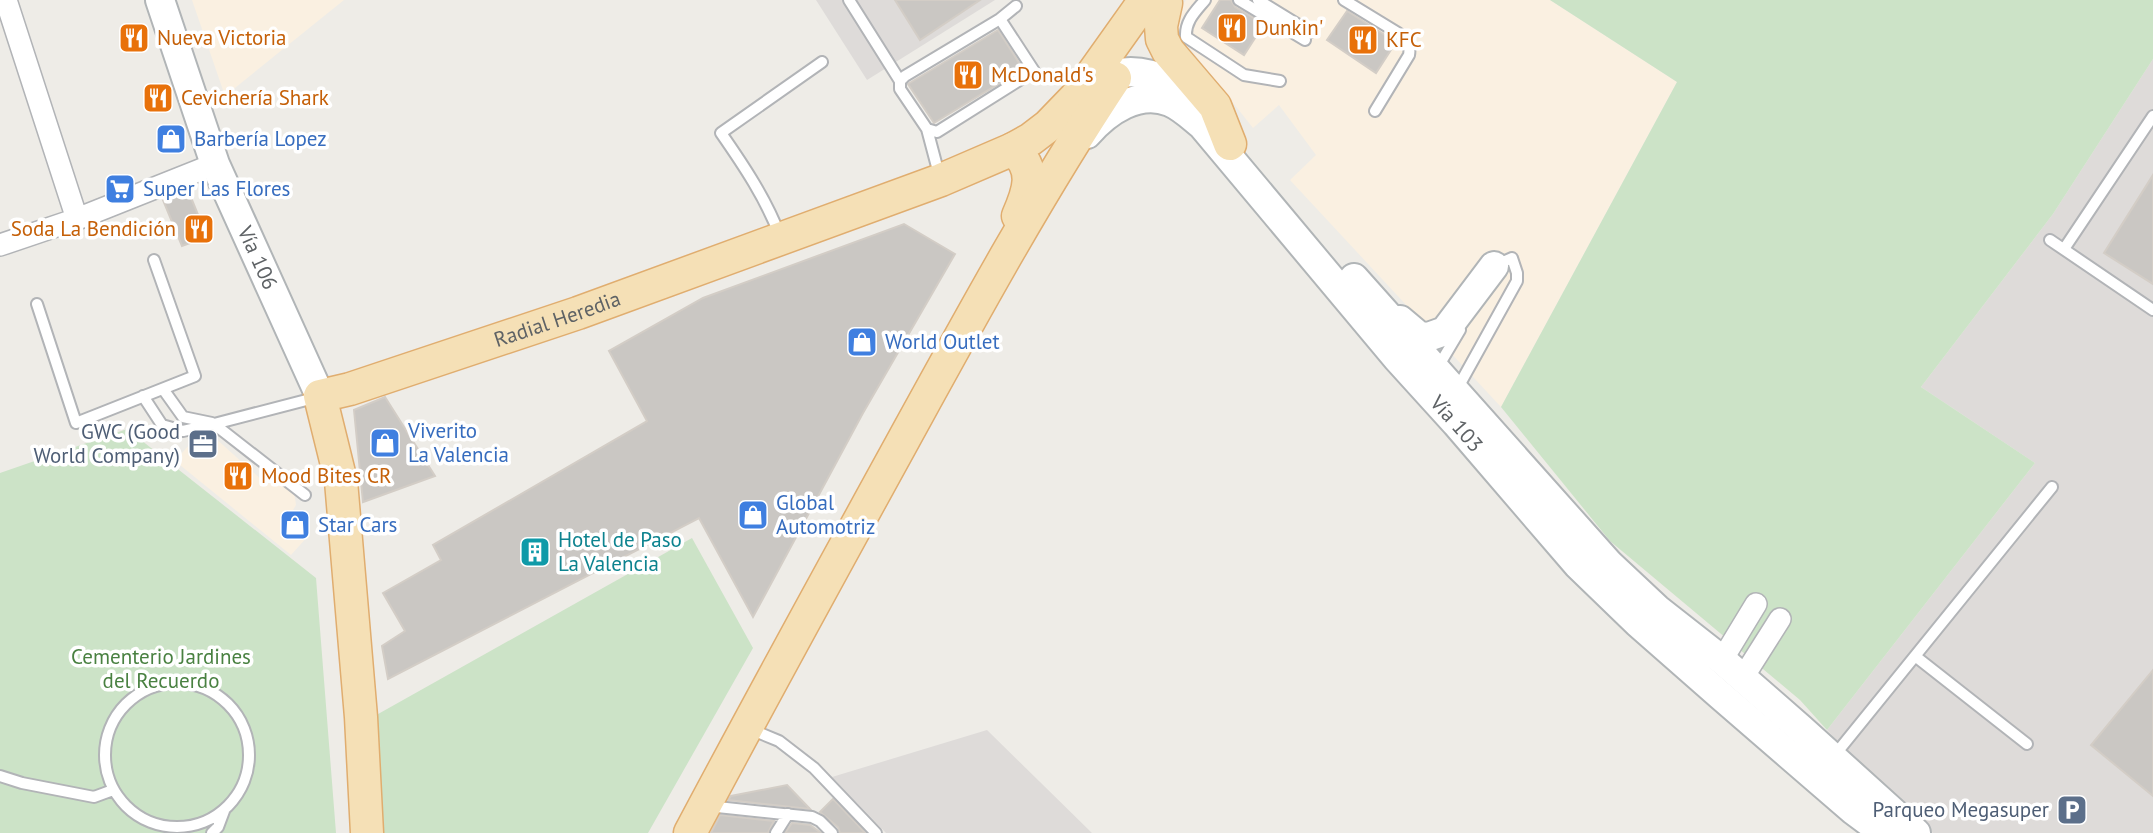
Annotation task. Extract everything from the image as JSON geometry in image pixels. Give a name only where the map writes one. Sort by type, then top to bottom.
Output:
[{"type":"main road","name":"Vía 106","points":[[160,0],[215,164],[320,396]]},
{"type":"main road","points":[[690,833],[987,288],[1160,1]]},
{"type":"main road","points":[[1160,1],[1161,26],[1168,51],[1215,106],[1230,144]]},
{"type":"main road","name":"Radial Heredia","points":[[320,396],[350,389],[578,313],[941,180],[1013,149],[1048,126],[1160,1]]},
{"type":"main road","points":[[1076,97],[1098,81],[1119,72]]},
{"type":"main road","name":"Vía 103","points":[[1119,72],[1141,72],[1158,76],[1180,87],[1194,99],[1279,200],[1306,225],[1442,382],[1609,564],[1657,609],[1916,833]]},
{"type":"main road","name":"Vía 103","points":[[1048,187],[1088,132],[1114,109],[1144,99],[1157,99],[1171,102],[1202,125],[1397,358],[1578,565],[1638,623],[1853,810],[1884,833]]},
{"type":"main road","points":[[987,288],[1028,194],[1025,163],[1013,149]]},
{"type":"main road","points":[[1306,225],[1419,336],[1428,337],[1445,331],[1494,266]]},
{"type":"main road","points":[[1397,358],[1415,376],[1442,382],[1456,423],[1488,446],[1604,578],[1696,663],[1713,674],[1729,672],[1733,693],[1816,760],[1893,833]]},
{"type":"main road","points":[[320,396],[341,481],[367,833]]},
{"type":"main road","points":[[361,731],[376,833]]},
{"type":"street","points":[[6,0],[77,219]]},
{"type":"street","points":[[0,246],[77,219],[215,164]]},
{"type":"street","points":[[1729,672],[1756,604]]},
{"type":"street","points":[[1729,672],[1780,620]]},
{"type":"lane","points":[[849,0],[900,81],[900,89],[927,129],[941,180]]},
{"type":"lane","points":[[1206,0],[1185,27],[1186,37],[1244,75],[1280,81]]},
{"type":"lane","points":[[1239,0],[1308,36],[1258,0]]},
{"type":"lane","points":[[1344,0],[1398,33],[1410,48],[1409,55],[1375,111]]},
{"type":"lane","points":[[900,81],[1000,19],[1016,6]]},
{"type":"lane","points":[[927,129],[937,132],[1034,71],[1000,19]]},
{"type":"lane","points":[[780,237],[772,214],[721,134],[822,62]]},
{"type":"lane","points":[[2064,249],[2153,116]]},
{"type":"lane","points":[[2050,240],[2153,310]]},
{"type":"lane","points":[[1512,258],[1517,281],[1461,382],[1442,382],[1494,266],[1512,258]]},
{"type":"lane","points":[[37,304],[76,423],[195,376],[154,260]]},
{"type":"lane","points":[[163,389],[183,417],[214,424],[305,495]]},
{"type":"lane","points":[[143,396],[162,425],[183,432],[320,396]]},
{"type":"lane","points":[[1832,758],[2052,487]]},
{"type":"lane","points":[[1915,656],[2027,744]]},
{"type":"lane","points":[[171,682],[189,683],[222,698],[234,711],[246,735],[249,762],[245,780],[237,796],[225,810],[207,821],[186,827],[164,826],[144,820],[126,807],[113,790],[106,773],[106,737],[123,705],[137,694],[153,686],[171,682]]},
{"type":"lane","points":[[746,727],[779,741],[814,768],[876,833]]},
{"type":"lane","points":[[0,776],[94,797],[113,790]]},
{"type":"lane","points":[[705,805],[813,817],[832,833]]},
{"type":"lane","points":[[212,833],[218,827],[225,810]]},
{"type":"lane","points":[[776,833],[788,814]]},
{"type":"shaded area","points":[[192,0],[344,0],[225,96]]},
{"type":"shaded area","points":[[816,0],[995,0],[867,80]]},
{"type":"shaded area","points":[[1186,0],[1550,0],[1677,82],[1501,407],[1290,180],[1316,155],[1279,105],[1253,128],[1170,23]]},
{"type":"shaded area","points":[[2153,59],[2153,833],[1933,833],[1891,799],[1827,730],[2035,463],[1921,387],[2053,214]]},
{"type":"shaded area","points":[[204,428],[264,482],[272,474],[294,492],[296,505],[293,510],[307,522],[309,535],[291,555],[175,461]]},
{"type":"shaded area","points":[[987,730],[1092,833],[886,833],[832,777]]},
{"type":"green space","points":[[1550,0],[2153,0],[2153,59],[2053,214],[1921,387],[2035,463],[1827,730],[1800,700],[1610,541],[1501,407],[1677,82]]},
{"type":"green space","name":"Cementerio Jardines del Recuerdo","points":[[127,429],[316,578],[336,833],[0,833],[0,473]]},
{"type":"green space","points":[[692,538],[753,648],[648,833],[381,833],[371,718]]},
{"type":"building","points":[[895,0],[980,0],[920,40]]},
{"type":"building","name":"Dunkin'","points":[[1220,0],[1231,0],[1235,7],[1264,24],[1244,55],[1202,28]]},
{"type":"building","name":"KFC","points":[[1347,11],[1396,42],[1376,73],[1327,40]]},
{"type":"building","name":"McDonald's","points":[[998,30],[1023,69],[934,123],[908,84]]},
{"type":"building","points":[[2153,175],[2153,284],[2104,253]]},
{"type":"building","points":[[185,192],[190,195],[207,237],[182,246],[163,200]]},
{"type":"building","points":[[904,224],[955,254],[863,413],[753,617],[699,518],[388,679],[382,646],[405,631],[383,593],[441,560],[433,545],[647,421],[609,351],[703,298]]},
{"type":"building","name":"Viverito La Valencia","points":[[385,397],[435,476],[363,502],[354,410]]},
{"type":"building","points":[[2153,670],[2153,796],[2091,745]]},
{"type":"building","points":[[787,785],[810,809],[728,800],[731,796]]},
{"type":"building","points":[[833,799],[865,833],[840,833],[838,827],[820,812]]},
{"type":"building","points":[[720,815],[774,821],[768,833],[711,833]]},
{"type":"building","points":[[792,823],[810,825],[821,833],[785,833]]},
{"type":"place","name":"Dunkin'","points":[[1232,28]]},
{"type":"place","name":"Nueva Victoria","points":[[134,38]]},
{"type":"place","name":"KFC","points":[[1363,40]]},
{"type":"place","name":"McDonald's","points":[[968,75]]},
{"type":"place","name":"Cevichería Shark","points":[[158,98]]},
{"type":"place","name":"Barbería Lopez","points":[[171,139]]},
{"type":"place","name":"Super Las Flores","points":[[120,189]]},
{"type":"place","name":"Soda La Bendición","points":[[199,229]]},
{"type":"place","name":"World Outlet","points":[[862,342]]},
{"type":"place","name":"Viverito La Valencia","points":[[385,443]]},
{"type":"place","name":"GWC (Good World Company)","points":[[203,444]]},
{"type":"place","name":"Mood Bites CR","points":[[238,476]]},
{"type":"place","name":"Global Automotriz","points":[[753,515]]},
{"type":"place","name":"Star Cars","points":[[295,525]]},
{"type":"place","name":"Hotel de Paso La Valencia","points":[[535,552]]},
{"type":"place","name":"Parqueo Megasuper","points":[[2072,810]]}]
